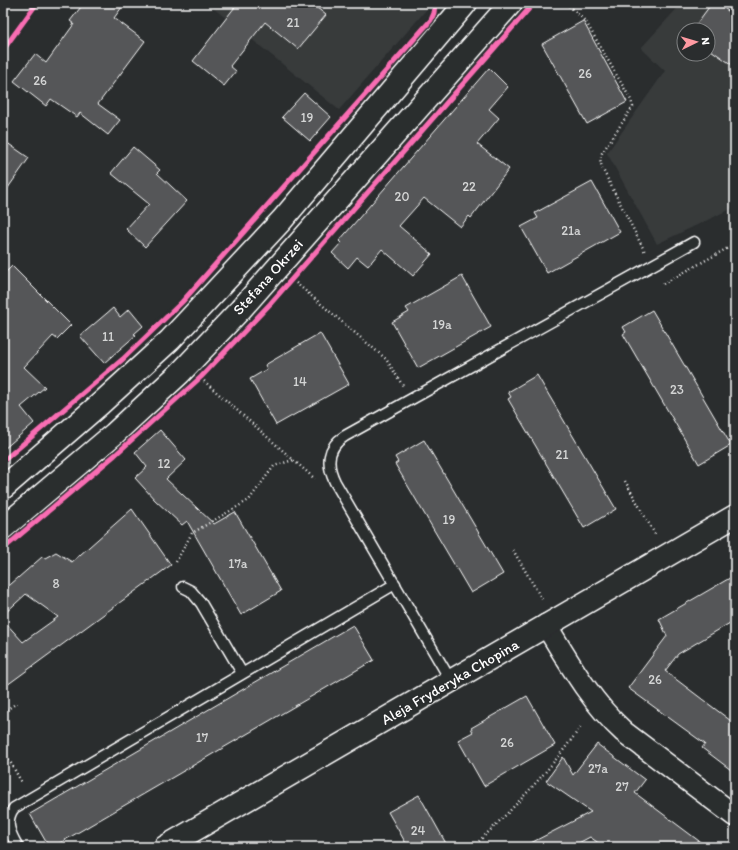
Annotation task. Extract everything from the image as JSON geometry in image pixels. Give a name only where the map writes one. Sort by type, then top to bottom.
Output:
[{"type":"main road","name":"Stefana Okrzei","points":[[3,528],[114,434],[180,373],[240,310],[511,3]]},
{"type":"main road","name":"Stefana Okrzei","points":[[3,488],[95,409],[170,340],[282,220],[455,11]]},
{"type":"main road","name":"Aleja Fryderyka Chopina","points":[[165,847],[735,516]]},
{"type":"street","points":[[3,27],[20,3]]},
{"type":"street","points":[[550,623],[589,692],[608,717],[624,732],[735,816]]},
{"type":"lane","points":[[452,681],[335,482],[330,472],[328,459],[333,446],[339,440],[694,242]]},
{"type":"lane","points":[[18,847],[11,834],[8,818],[14,808],[395,584]]},
{"type":"lane","points":[[183,587],[191,591],[201,603],[242,673]]},
{"type":"path","points":[[566,3],[586,22],[631,100],[633,107],[605,147],[600,159],[602,168],[652,266]]},
{"type":"path","points":[[663,284],[735,244]]},
{"type":"path","points":[[296,283],[386,360],[411,400]]},
{"type":"path","points":[[195,383],[202,379],[317,481]]},
{"type":"path","points":[[176,562],[192,533],[249,500],[274,466],[293,460]]},
{"type":"path","points":[[625,481],[667,555]]},
{"type":"path","points":[[513,550],[550,623]]},
{"type":"path","points":[[3,712],[17,703]]},
{"type":"path","points":[[476,844],[508,814],[554,764],[582,725]]},
{"type":"path","points":[[3,749],[31,798]]},
{"type":"shaded area","points":[[207,3],[421,3],[427,9],[339,110]]},
{"type":"shaded area","points":[[682,3],[735,3],[735,207],[657,244],[607,153],[665,71],[641,48]]},
{"type":"building","points":[[84,3],[125,3],[114,18],[145,41],[98,104],[120,120],[108,135],[80,113],[77,117],[51,99],[46,106],[14,81],[35,54],[46,63],[74,24],[70,21]]},
{"type":"building","points":[[238,3],[311,3],[326,15],[298,49],[265,22],[230,66],[236,71],[224,86],[193,61]]},
{"type":"building","points":[[712,3],[717,3],[735,16],[735,67],[716,54],[716,22],[698,22]]},
{"type":"building","points":[[583,21],[627,102],[587,124],[542,44]]},
{"type":"building","points":[[489,68],[508,87],[489,109],[499,118],[477,144],[509,169],[471,218],[469,216],[460,227],[424,198],[399,226],[432,254],[413,276],[382,249],[368,266],[357,257],[348,268],[332,253],[341,243],[339,241]]},
{"type":"building","points":[[304,93],[331,117],[310,141],[282,117]]},
{"type":"building","points":[[3,140],[29,158],[3,195]]},
{"type":"building","points":[[133,147],[160,170],[157,173],[187,201],[145,247],[126,229],[149,204],[111,173]]},
{"type":"building","points":[[592,182],[620,232],[547,273],[521,227],[538,218],[535,213]]},
{"type":"building","points":[[12,266],[71,325],[57,339],[53,336],[24,367],[45,387],[21,407],[34,423],[3,450],[3,275]]},
{"type":"building","points":[[462,276],[491,327],[418,368],[392,322],[409,312],[406,308]]},
{"type":"building","points":[[113,308],[120,317],[129,309],[143,326],[134,334],[136,335],[104,363],[80,336]]},
{"type":"building","points":[[652,310],[731,445],[699,464],[623,334],[626,332],[623,327]]},
{"type":"building","points":[[320,333],[349,384],[276,425],[250,379],[267,369],[265,365]]},
{"type":"building","points":[[537,375],[616,509],[584,528],[508,399],[511,397],[508,392]]},
{"type":"building","points":[[160,430],[186,460],[166,479],[214,524],[235,512],[281,591],[241,615],[187,521],[182,525],[155,500],[135,478],[147,467],[135,452]]},
{"type":"building","points":[[424,440],[503,574],[471,593],[395,464],[398,462],[395,457]]},
{"type":"building","points":[[132,509],[171,565],[3,688],[3,620],[23,642],[58,617],[26,594],[3,615],[3,591],[42,557],[45,558],[56,552],[72,562]]},
{"type":"building","points":[[735,575],[735,620],[678,654],[665,671],[735,724],[735,773],[702,748],[705,744],[628,688],[667,636],[659,619]]},
{"type":"building","points":[[353,625],[374,660],[53,847],[49,847],[30,814]]},
{"type":"building","points":[[527,696],[555,745],[484,786],[458,740],[473,732],[471,728]]},
{"type":"building","points":[[597,744],[645,780],[635,793],[707,847],[604,847],[590,837],[571,847],[523,847],[591,812],[546,781],[563,757],[573,775]]},
{"type":"building","points":[[419,795],[448,847],[408,847],[388,812]]},
{"type":"cycle path","points":[[3,50],[37,3]]},
{"type":"cycle path","points":[[3,461],[123,359],[182,302],[431,20],[434,13],[435,3]]},
{"type":"cycle path","points":[[3,549],[115,455],[201,377],[270,304],[534,3]]}]
